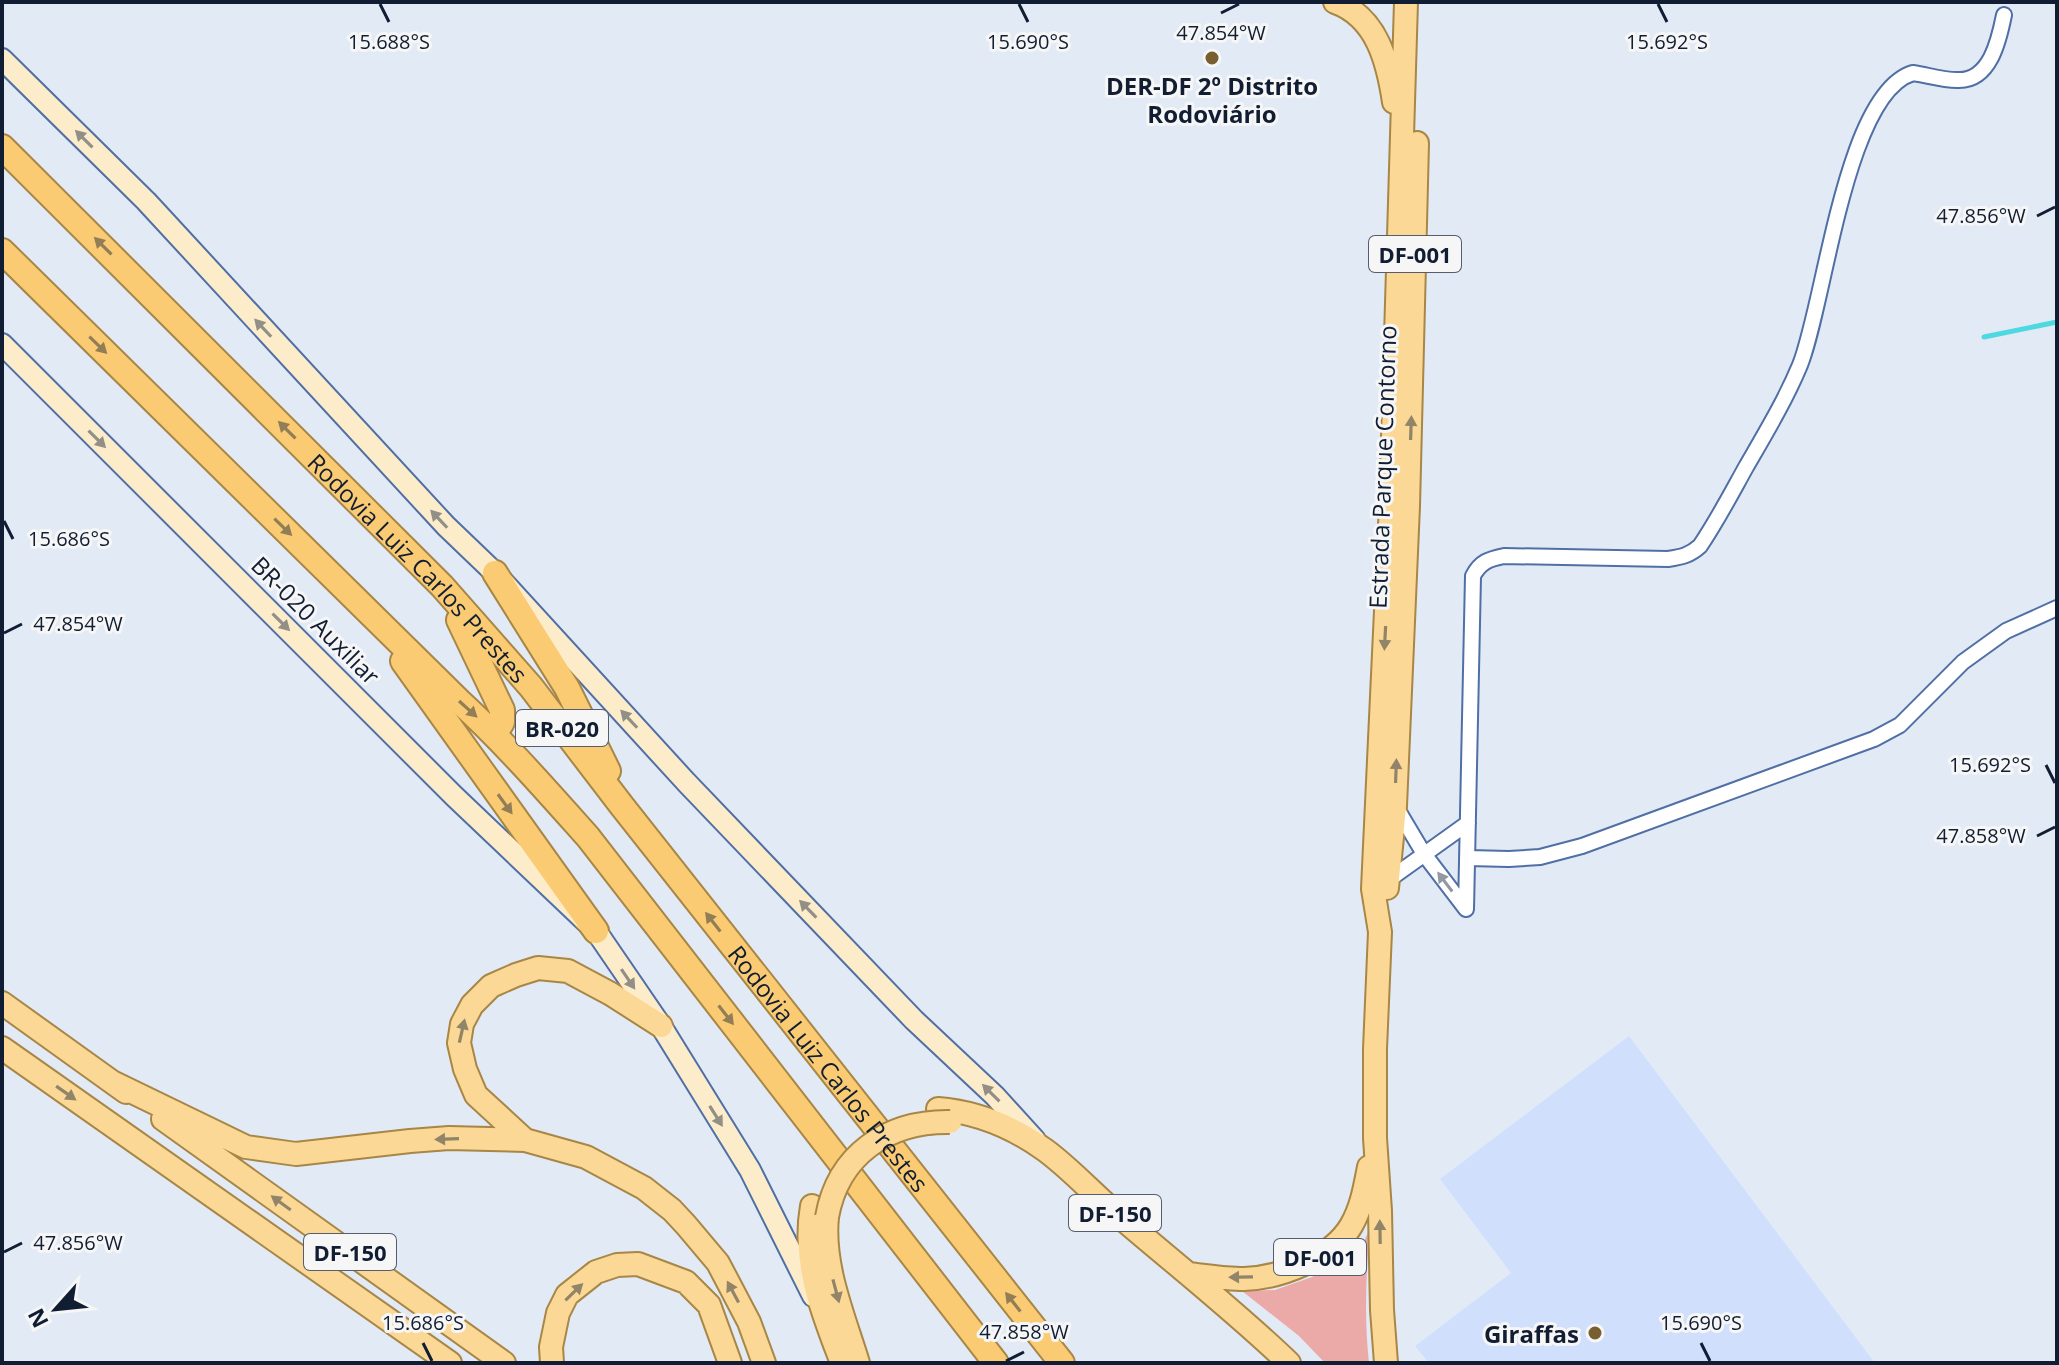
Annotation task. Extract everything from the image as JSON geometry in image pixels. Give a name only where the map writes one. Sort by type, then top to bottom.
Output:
[{"type":"highway","name":"Rodovia Luiz Carlos Prestes","points":[[2,147],[442,586],[531,687],[1062,1363]]},
{"type":"highway","name":"Rodovia Luiz Carlos Prestes","points":[[2,251],[495,733],[588,837],[996,1363]]},
{"type":"highway","points":[[495,573],[567,688],[622,806]]},
{"type":"highway","points":[[442,586],[502,710],[502,722],[495,733]]},
{"type":"highway","points":[[362,604],[596,931]]},
{"type":"main road","points":[[1335,2],[1359,17],[1383,52],[1402,152]]},
{"type":"main road","name":"Estrada Parque Contorno","points":[[1386,1363],[1375,1138],[1375,1049],[1402,152],[1415,5]]},
{"type":"main road","name":"Estrada Parque Contorno","points":[[1381,884],[1395,806],[1411,420],[1416,213],[1415,5]]},
{"type":"main road","points":[[2,59],[146,201],[697,793],[914,1020],[995,1096],[1044,1150]]},
{"type":"main road","name":"BR-020 Auxiliar","points":[[2,344],[454,796],[596,931],[661,1026],[750,1170],[827,1326]]},
{"type":"main road","points":[[525,1140],[476,1095],[459,1043],[462,1024],[472,1005],[491,986],[538,968],[568,971],[661,1026]]},
{"type":"main road","name":"DF-150","points":[[2,1003],[504,1363]]},
{"type":"main road","name":"DF-150","points":[[2,1048],[450,1363]]},
{"type":"main road","points":[[114,1083],[246,1147],[296,1154],[449,1138],[525,1140],[586,1157],[644,1188],[672,1210],[718,1263],[749,1322],[764,1363]]},
{"type":"main road","name":"DF-150","points":[[842,1363],[815,1286],[808,1230],[820,1212],[825,1177],[851,1144],[890,1119],[914,1112],[972,1114],[998,1123],[1044,1150],[1263,1337],[1289,1363]]},
{"type":"main road","points":[[944,1115],[996,1137],[1112,1211]]},
{"type":"main road","name":"Estrada Parque Contorno","points":[[1188,1274],[1245,1279],[1273,1274],[1318,1258],[1350,1228],[1362,1202],[1375,1138]]},
{"type":"main road","points":[[820,1212],[829,1264],[858,1363]]},
{"type":"main road","points":[[552,1363],[551,1347],[558,1313],[567,1295],[596,1272],[617,1265],[638,1264],[686,1282],[709,1305],[730,1363]]},
{"type":"main road","points":[[420,1342],[442,1363]]},
{"type":"street","points":[[1395,806],[1424,854],[1466,909],[1473,576],[1477,568],[1483,562],[1504,556],[1668,559],[1684,557],[1700,546],[1768,429],[1801,364],[1854,157],[1875,110],[1888,90],[1906,75],[1913,73],[1959,81],[1977,75],[1993,53],[2004,15]]},
{"type":"street","points":[[1468,858],[1540,857],[1582,846],[1874,739],[1900,725],[1963,662],[2006,631],[2057,608]]},
{"type":"street","points":[[1381,884],[1468,823]]},
{"type":"shaded area","points":[[1629,1036],[1875,1363],[1429,1363],[1415,1346],[1511,1273],[1440,1179]]},
{"type":"shaded area","points":[[1370,1228],[1366,1295],[1369,1363],[1325,1363],[1299,1336],[1242,1291],[1275,1290],[1312,1277],[1362,1246]]},
{"type":"waterway","points":[[1984,337],[2057,322]]},
{"type":"place","name":"DER-DF 2º Distrito Rodoviário","points":[[1212,58]]},
{"type":"place","name":"Giraffas","points":[[1595,1333]]}]
